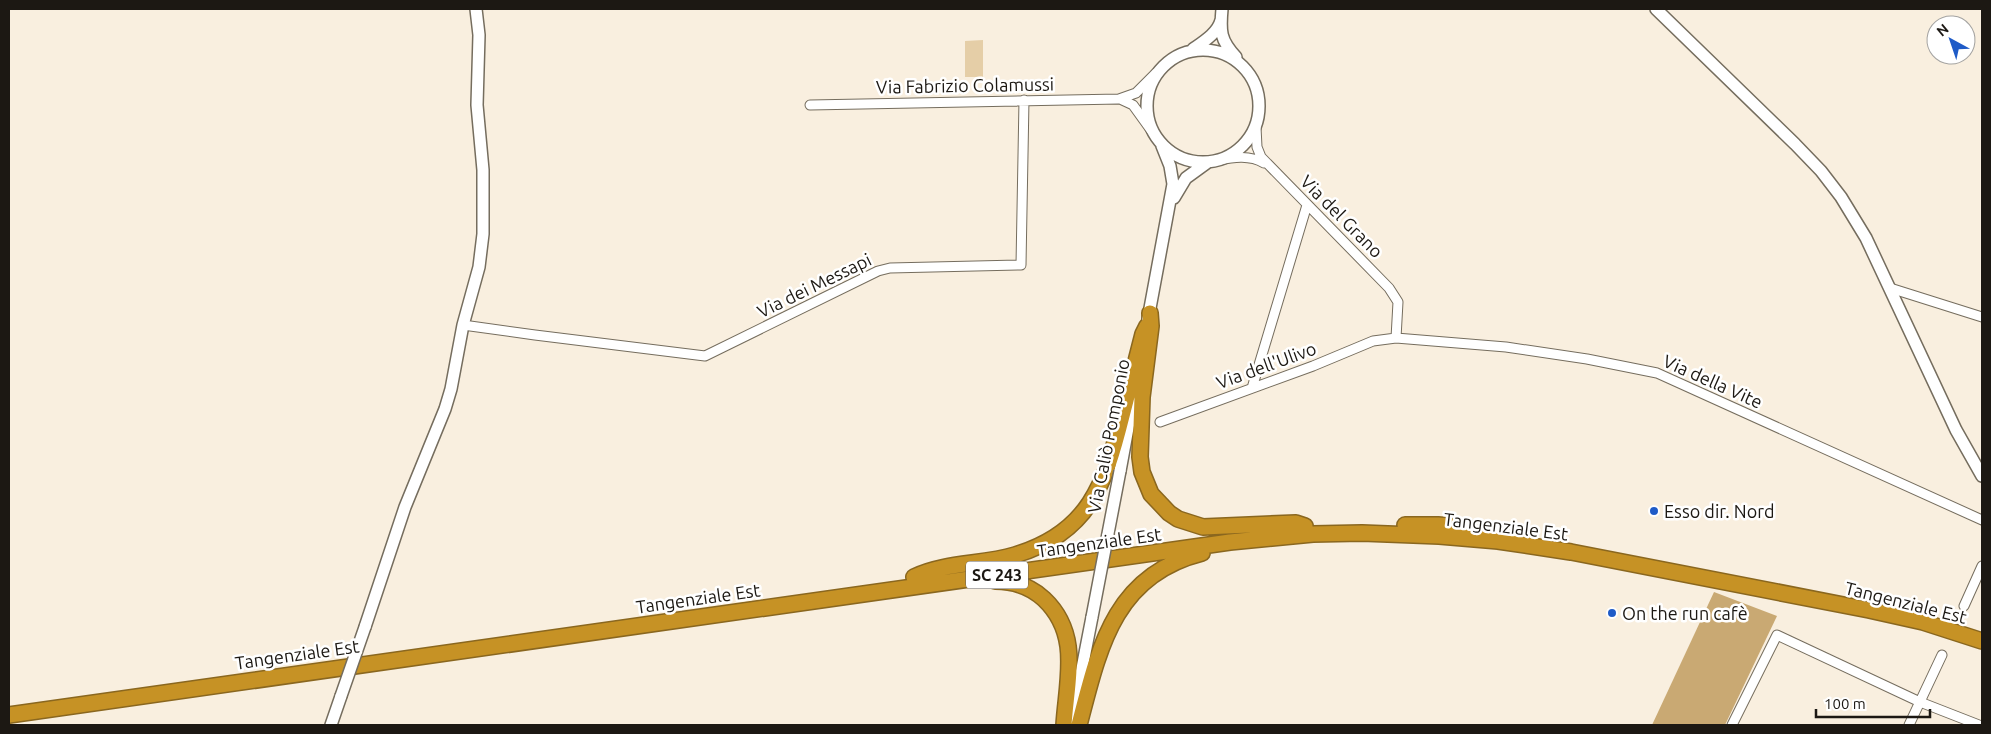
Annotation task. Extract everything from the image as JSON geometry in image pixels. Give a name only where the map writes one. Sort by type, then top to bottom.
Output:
[{"type":"highway","points":[[1148,319],[1151,326],[1142,398],[1140,457],[1142,472],[1151,494],[1159,504],[1178,519],[1203,528],[1296,523],[1305,526]]},
{"type":"highway","points":[[914,577],[926,571],[1016,555],[1046,542],[1072,524],[1084,510],[1103,481],[1115,445],[1148,319]]},
{"type":"highway","name":"Tangenziale Est","points":[[9,704],[1213,535],[1343,524],[1438,526],[1518,533],[1864,599],[1921,612],[1982,631]]},
{"type":"highway","name":"Tangenziale Est","points":[[9,715],[1230,542],[1291,536],[1362,533],[1498,541],[1571,552],[1869,610],[1923,622],[1982,641]]},
{"type":"highway","points":[[1079,725],[1104,639],[1112,621],[1120,608],[1145,580],[1191,556],[1285,539],[1291,536]]},
{"type":"highway","points":[[899,588],[909,591],[1002,581],[1022,585],[1039,594],[1055,612],[1067,635],[1069,648],[1064,725]]},
{"type":"street","points":[[331,725],[405,508],[440,423],[451,389],[463,325],[479,267],[483,234],[483,170],[477,105],[479,35],[476,9]]},
{"type":"street","points":[[1656,9],[1821,171],[1841,197],[1866,238],[1956,430],[1982,476]]},
{"type":"street","name":"Via Caliò Pomponio","points":[[1191,50],[1205,41],[1217,28],[1221,13]]},
{"type":"street","name":"Via Caliò Pomponio","points":[[1169,212],[1176,193],[1186,178],[1240,148],[1256,127],[1260,110],[1258,92],[1253,78],[1224,42],[1221,13]]},
{"type":"street","name":"Via Caliò Pomponio","points":[[1214,161],[1184,159],[1174,155],[1162,145],[1151,130],[1147,113],[1147,95],[1156,73],[1176,55],[1191,50],[1219,51],[1232,57],[1244,66]]},
{"type":"street","points":[[1119,99],[1136,93],[1156,73]]},
{"type":"street","points":[[1119,99],[1133,105],[1151,130]]},
{"type":"street","name":"Via Fabrizio Colamussi","points":[[810,105],[1119,99]]},
{"type":"street","name":"Via dei Messapi","points":[[463,325],[704,356],[878,271],[890,268],[1021,265],[1024,100]]},
{"type":"street","points":[[1256,127],[1258,152],[1271,168]]},
{"type":"street","name":"Via Caliò Pomponio","points":[[1071,725],[1169,212],[1172,175],[1162,145]]},
{"type":"street","points":[[1214,161],[1245,157],[1254,158],[1271,168]]},
{"type":"street","name":"Via del Grano","points":[[1271,168],[1390,288],[1398,302],[1396,338]]},
{"type":"street","points":[[1252,388],[1308,204]]},
{"type":"street","points":[[1890,288],[1982,317]]},
{"type":"street","name":"Via dell'Ulivo","points":[[1160,422],[1313,366],[1373,340],[1396,338]]},
{"type":"street","name":"Via della Vite","points":[[1396,338],[1506,347],[1587,359],[1657,373],[1982,520]]},
{"type":"street","points":[[1964,606],[1982,566]]},
{"type":"street","points":[[1732,725],[1777,635],[1920,702],[1979,725]]},
{"type":"street","points":[[1909,725],[1942,654]]},
{"type":"shaded area","points":[[983,40],[983,77],[965,77],[965,41]]},
{"type":"shaded area","points":[[1714,592],[1777,616],[1725,725],[1652,725]]},
{"type":"place","name":"Esso dir. Nord","points":[[1654,511]]},
{"type":"place","name":"On the run cafè","points":[[1612,613]]}]
